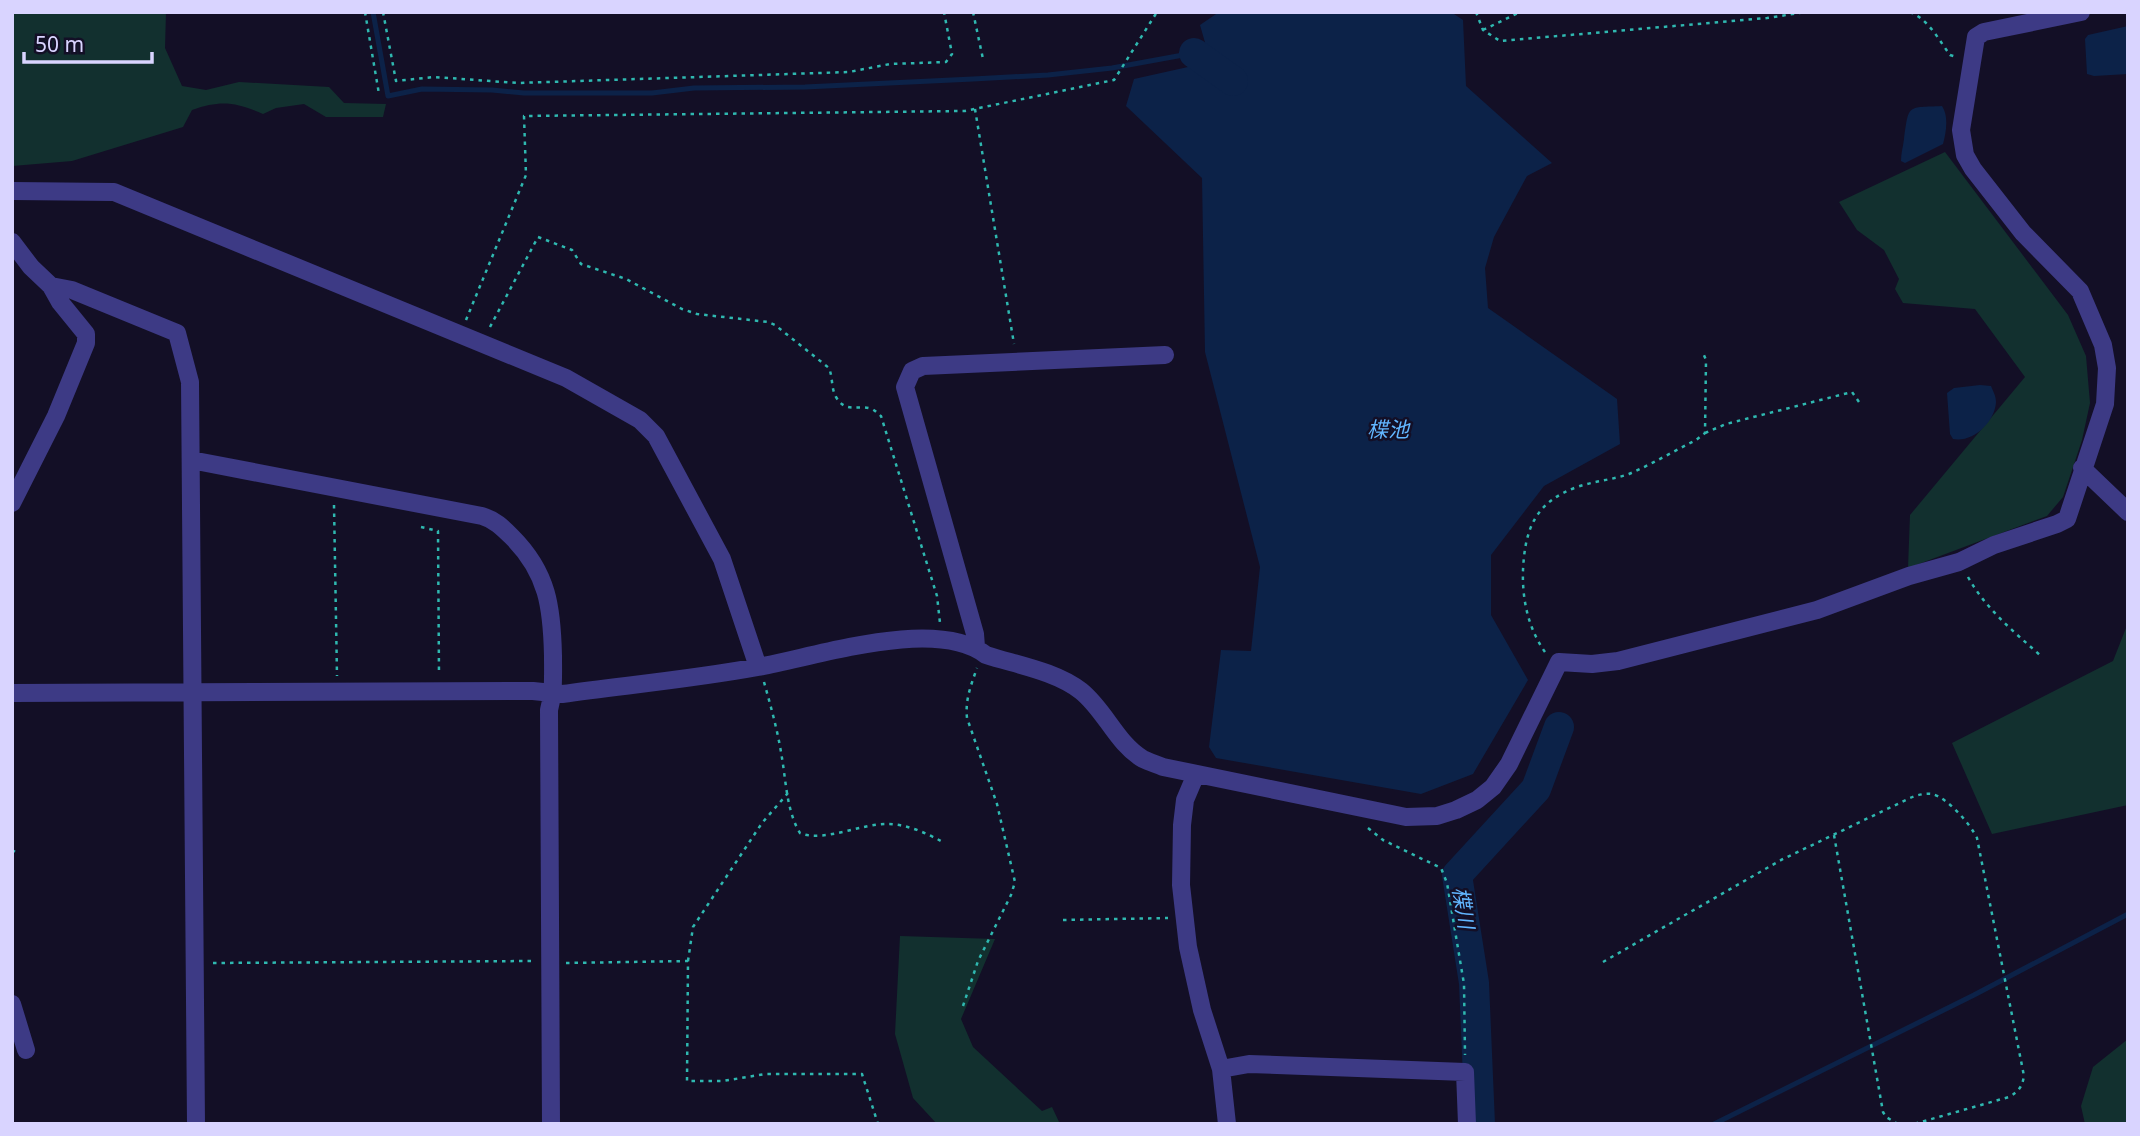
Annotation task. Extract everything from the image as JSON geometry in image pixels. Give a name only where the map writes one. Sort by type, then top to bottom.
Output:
[{"type":"street","points":[[12,693],[533,691],[562,694],[758,667],[874,642],[902,639],[942,640],[1062,679],[1082,691],[1103,712],[1126,745],[1142,758],[1163,767],[1406,817],[1447,813],[1477,800],[1493,787],[1509,764],[1559,662],[1592,664],[1618,661],[1816,610],[1909,576],[1959,562],[1994,545],[2067,519],[2105,404],[2107,368],[2103,345],[2080,291],[2023,233],[1973,169],[1965,155],[1961,130],[1974,42],[1980,34],[2081,12]]},
{"type":"street","points":[[12,191],[114,192],[483,342],[566,378],[640,420],[656,436],[722,559],[758,667]]},
{"type":"street","points":[[12,242],[31,267],[51,286],[60,302],[86,334],[86,343],[56,416],[12,503]]},
{"type":"street","points":[[51,286],[72,290],[177,333],[190,382],[196,1124]]},
{"type":"street","points":[[979,650],[905,387],[912,371],[923,366],[1165,355]]},
{"type":"street","points":[[191,460],[494,519],[533,561],[544,582],[552,622],[553,693],[548,710],[551,1124]]},
{"type":"street","points":[[2082,468],[2128,512]]},
{"type":"street","points":[[1196,774],[1185,800],[1181,885],[1188,947],[1202,1010],[1221,1069],[1227,1124]]},
{"type":"street","points":[[12,1004],[26,1050]]},
{"type":"street","points":[[1221,1069],[1249,1064],[1465,1072],[1467,1124]]},
{"type":"path","points":[[365,12],[379,94]]},
{"type":"path","points":[[383,12],[396,81],[434,76],[518,83],[849,72],[890,64],[946,62],[952,54],[944,12]]},
{"type":"path","points":[[973,12],[983,59]]},
{"type":"path","points":[[461,333],[526,175],[524,117],[965,111],[1114,80],[1157,12]]},
{"type":"path","points":[[1476,12],[1483,30],[1500,41],[1767,18],[1807,12]]},
{"type":"path","points":[[1483,30],[1520,12]]},
{"type":"path","points":[[1910,12],[1927,23],[1950,55],[1973,56]]},
{"type":"path","points":[[975,109],[1017,362]]},
{"type":"path","points":[[483,342],[538,237],[572,250],[581,264],[626,279],[682,309],[697,314],[775,326],[829,368],[833,391],[844,406],[851,409],[871,409],[881,416],[937,596],[942,640]]},
{"type":"path","points":[[1703,353],[1706,359],[1705,433]]},
{"type":"path","points":[[1559,662],[1547,654],[1536,640],[1525,605],[1526,541],[1536,515],[1543,506],[1578,487],[1628,474],[1726,424],[1852,392],[1859,402]]},
{"type":"path","points":[[338,691],[332,509],[339,488]]},
{"type":"path","points":[[421,527],[438,531],[439,691]]},
{"type":"path","points":[[1959,562],[1979,596],[1999,619],[2041,656]]},
{"type":"path","points":[[963,1006],[978,961],[1015,882],[997,804],[967,718],[968,693],[979,650]]},
{"type":"path","points":[[758,667],[772,710],[788,793],[800,832],[813,836],[888,824],[914,830],[941,841]]},
{"type":"path","points":[[788,793],[762,823],[693,927],[688,961],[687,1081],[723,1081],[765,1074],[862,1074],[878,1124]]},
{"type":"path","points":[[1603,961],[1781,860],[1910,798],[1931,794],[1940,796],[1969,824],[1977,838],[2024,1076],[2018,1092],[2009,1097],[1914,1124]]},
{"type":"path","points":[[1366,826],[1383,840],[1435,865],[1444,873],[1464,984],[1465,1072]]},
{"type":"path","points":[[1834,835],[1883,1112],[1898,1124]]},
{"type":"path","points":[[12,850],[17,853]]},
{"type":"path","points":[[1063,920],[1147,920],[1184,916]]},
{"type":"path","points":[[195,963],[688,961]]},
{"type":"green space","points":[[12,12],[166,12],[165,48],[182,86],[206,90],[239,82],[329,87],[344,103],[386,104],[383,117],[326,117],[304,104],[276,108],[263,114],[236,105],[211,105],[192,110],[183,127],[72,161],[12,166]]},
{"type":"green space","points":[[1945,152],[2068,315],[2086,356],[2090,403],[2082,440],[2063,497],[2047,516],[1908,568],[1910,515],[2025,377],[1975,309],[1903,303],[1895,289],[1899,279],[1884,250],[1857,230],[1839,202]]},
{"type":"green space","points":[[2128,623],[2128,805],[1992,834],[1952,743],[2113,661]]},
{"type":"green space","points":[[900,936],[995,939],[961,1019],[973,1047],[1042,1111],[1052,1107],[1060,1124],[937,1124],[913,1098],[895,1034]]},
{"type":"green space","points":[[2128,1039],[2128,1124],[2085,1124],[2081,1106],[2093,1067]]},
{"type":"water","name":"楪池","points":[[1219,12],[1451,12],[1463,20],[1466,86],[1552,163],[1527,176],[1494,237],[1485,268],[1488,308],[1617,399],[1620,444],[1544,486],[1491,555],[1491,615],[1528,680],[1473,774],[1421,794],[1216,758],[1209,747],[1221,650],[1251,651],[1260,567],[1205,352],[1202,178],[1126,106],[1134,79],[1197,65],[1208,53],[1200,25]]},
{"type":"water","points":[[2128,26],[2128,74],[2087,74],[2085,39],[2088,35]]},
{"type":"water","points":[[1942,106],[1946,120],[1943,144],[1905,163],[1901,161],[1909,113],[1916,108]]},
{"type":"water","points":[[1991,386],[1994,394],[1996,402],[1992,417],[1982,430],[1968,438],[1953,439],[1950,434],[1947,393],[1954,388]]},
{"type":"waterway","points":[[373,12],[388,96],[422,89],[524,93],[652,93],[694,88],[805,87],[1048,75],[1112,68],[1194,53]]},
{"type":"waterway","name":"楪池","points":[[1194,53],[1233,81]]},
{"type":"waterway","name":"楪川","points":[[1480,1124],[1474,983],[1457,875],[1536,789],[1559,727]]},
{"type":"waterway","points":[[1714,1124],[1974,995],[2128,914]]}]
